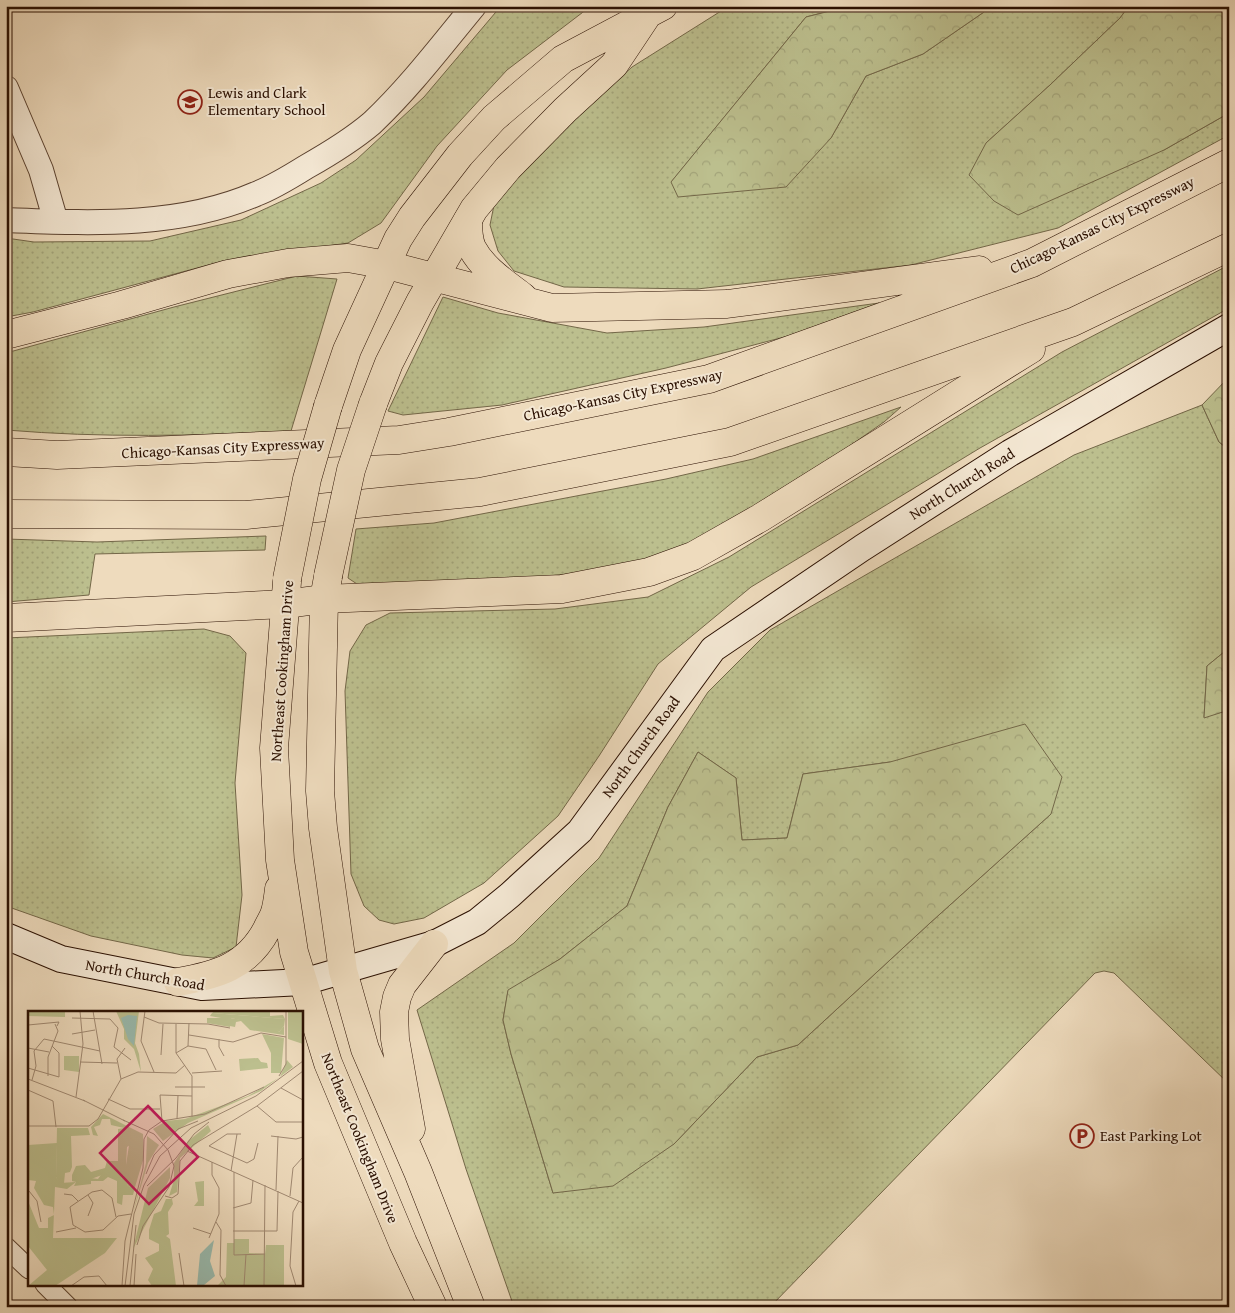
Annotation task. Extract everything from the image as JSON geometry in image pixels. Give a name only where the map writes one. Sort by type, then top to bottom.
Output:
[{"type":"main road","points":[[471,1307],[418,1172],[365,1049],[343,971],[323,828],[320,791],[326,587],[351,470],[373,404],[389,363],[434,277],[474,209],[508,168],[614,64],[656,10]]},
{"type":"main road","name":"Northeast Cookingham Drive","points":[[433,1307],[396,1225],[328,1063],[294,952],[280,860],[274,748],[286,591],[307,480],[328,406],[347,350],[398,239],[412,217],[460,155],[494,118],[563,58],[656,10]]},
{"type":"main road","name":"Chicago-Kansas City Expressway","points":[[6,452],[58,456],[399,440],[449,432],[709,379],[1032,263],[1229,163]]},
{"type":"main road","points":[[468,220],[468,232],[472,247],[483,264],[530,303]]},
{"type":"main road","points":[[6,618],[326,587],[562,589],[649,572],[693,556],[760,518],[1073,322],[1229,247]]},
{"type":"main road","points":[[6,336],[122,306],[236,272],[288,263],[348,258],[387,265],[552,308],[728,304],[1032,263]]},
{"type":"main road","points":[[6,514],[246,515],[480,492],[730,442],[1073,322]]},
{"type":"main road","name":"North Church Road","points":[[7,939],[61,959],[202,987],[303,982],[434,944],[477,922],[510,895],[580,831],[713,649],[862,548],[1010,453],[1229,327]]},
{"type":"main road","points":[[178,982],[206,977],[231,967],[248,955],[261,940],[274,916],[282,875]]},
{"type":"main road","points":[[418,1172],[395,1039],[394,1012],[402,985],[434,944]]},
{"type":"street","points":[[6,220],[115,222],[186,215],[256,194],[333,152],[370,124],[406,89],[474,6]]},
{"type":"street","points":[[6,88],[41,170],[56,222]]},
{"type":"street","points":[[6,1247],[28,1268]]},
{"type":"street","points":[[47,1286],[68,1307]]},
{"type":"green space","points":[[501,6],[591,6],[507,70],[437,146],[381,223],[348,243],[223,261],[33,312],[6,317],[6,238],[34,242],[150,241],[241,220],[321,183],[356,160],[424,97]]},
{"type":"green space","points":[[729,6],[850,6],[806,17],[672,181],[831,138],[866,76],[923,54],[984,12],[988,6],[1129,6],[1120,18],[986,143],[1164,150],[1229,113],[1229,135],[1058,228],[911,265],[697,289],[564,287],[514,271],[498,251],[490,225],[494,205],[529,162],[632,67]]},
{"type":"green space","points":[[850,6],[988,6],[984,12],[923,54],[866,76],[831,138],[786,187],[678,197],[671,182],[806,17]]},
{"type":"green space","points":[[1129,6],[1229,6],[1229,113],[1164,150],[1018,215],[994,201],[969,175],[986,143],[1120,18]]},
{"type":"green space","points":[[1229,265],[1229,308],[980,448],[751,587],[658,664],[558,816],[484,883],[424,918],[394,924],[379,920],[364,906],[351,874],[345,691],[350,651],[366,625],[390,613],[555,609],[648,597],[729,557],[1062,352]]},
{"type":"green space","points":[[297,276],[337,279],[291,431],[148,435],[42,433],[6,430],[6,353]]},
{"type":"green space","points":[[443,297],[498,313],[607,333],[704,327],[879,303],[788,336],[666,368],[502,405],[403,415],[388,411]]},
{"type":"green space","points":[[1229,377],[1229,450],[1219,442],[1202,405]]},
{"type":"green space","points":[[1202,405],[1219,442],[1229,450],[1229,648],[1207,666],[1204,717],[1229,710],[1229,1084],[1114,973],[1104,971],[1095,973],[770,1307],[514,1307],[466,1169],[417,1010],[514,943],[599,858],[708,692],[770,630],[1074,455]],"holes":[[[698,752],[736,778],[742,840],[787,838],[803,774],[890,762],[1051,814],[798,1045],[757,1057],[674,1144],[553,1193],[511,1054],[503,1020],[508,991],[560,959],[627,906],[668,807]]]},
{"type":"green space","points":[[901,407],[884,422],[795,484],[714,535],[663,556],[568,574],[471,584],[357,584],[348,578],[356,529],[434,523],[666,479],[753,459]]},
{"type":"green space","points":[[266,536],[265,550],[95,554],[89,595],[6,602],[6,539],[97,542]]},
{"type":"green space","points":[[204,629],[230,636],[246,653],[235,783],[242,895],[236,947],[213,958],[182,955],[91,936],[6,906],[6,638]]},
{"type":"green space","points":[[1229,648],[1229,710],[1204,718],[1207,666]]},
{"type":"green space","points":[[1025,724],[1062,777],[1051,814],[798,1045],[757,1057],[674,1144],[613,1186],[553,1193],[511,1054],[503,1020],[508,990],[560,959],[627,906],[668,807],[698,752],[736,778],[742,840],[787,838],[803,774],[890,762]]},
{"type":"place","name":"Lewis and Clark Elementary School","points":[[190,102]]},
{"type":"place","name":"East Parking Lot","points":[[1082,1136]]}]
